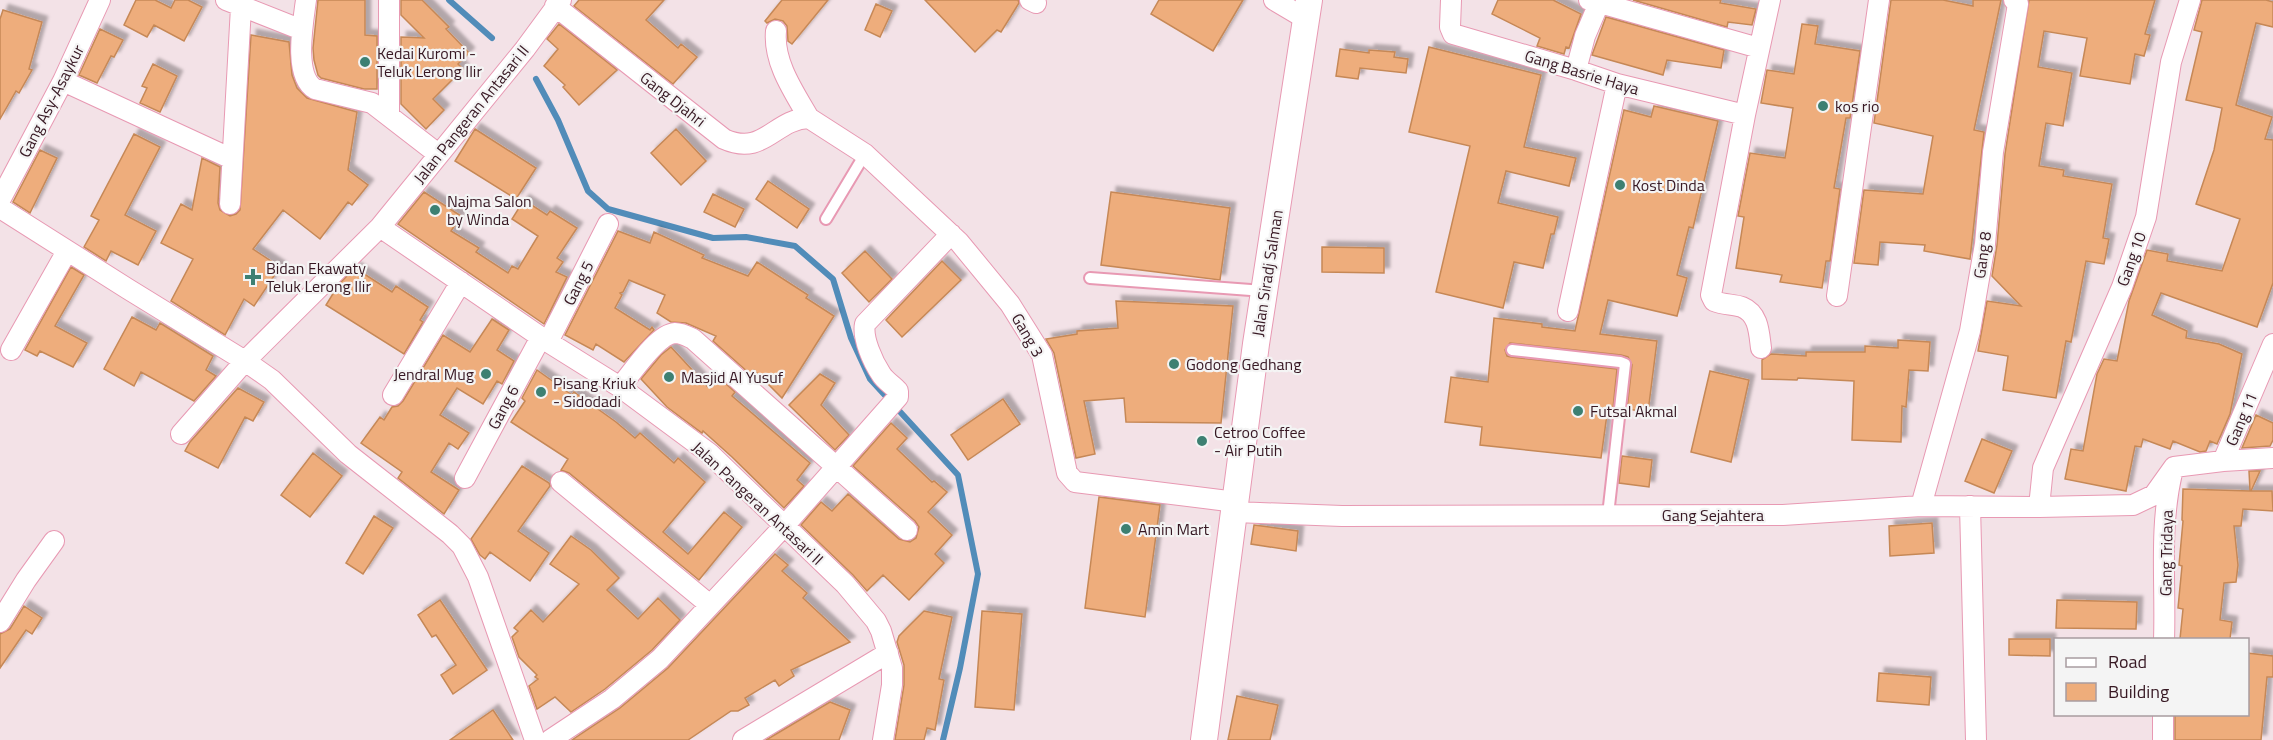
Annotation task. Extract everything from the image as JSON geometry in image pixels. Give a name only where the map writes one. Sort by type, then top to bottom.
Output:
[{"type":"street","name":"Gang Asy-Asaykur","points":[[0,200],[63,81],[100,0]]},
{"type":"street","points":[[306,0],[302,30],[303,75],[310,86],[372,103],[438,154]]},
{"type":"street","points":[[389,0],[389,114]]},
{"type":"street","points":[[1274,0],[1308,9]]},
{"type":"street","name":"Gang Basrie Haya","points":[[1451,0],[1450,27],[1453,34],[1576,69],[1617,84],[1745,115]]},
{"type":"street","points":[[1761,348],[1758,325],[1752,313],[1741,307],[1714,302],[1711,295],[1745,115],[1770,0]]},
{"type":"street","points":[[1837,296],[1879,0]]},
{"type":"street","name":"Gang 8","points":[[1921,506],[1970,331],[1985,244],[1993,152],[2018,4],[2014,0]]},
{"type":"street","name":"Gang 10","points":[[2039,507],[2043,468],[2122,287],[2146,216],[2171,62],[2190,0]]},
{"type":"street","points":[[1576,69],[1594,2],[1759,48]]},
{"type":"street","name":"Jalan Pangeran Antasari II","points":[[181,434],[245,361],[380,227],[525,49],[558,3]]},
{"type":"street","name":"Gang Djahri","points":[[558,3],[724,140],[746,146],[805,118]]},
{"type":"street","points":[[230,204],[233,4],[302,30]]},
{"type":"street","name":"Jalan Siradj Salman","points":[[1204,740],[1264,291],[1308,9]]},
{"type":"street","points":[[776,31],[775,45],[784,72],[805,118]]},
{"type":"street","points":[[63,81],[232,159]]},
{"type":"street","points":[[1568,311],[1617,84]]},
{"type":"street","name":"Gang 3","points":[[805,118],[865,154],[951,234],[1010,304],[1042,355],[1067,472],[1075,482],[1236,507]]},
{"type":"street","points":[[0,208],[272,380],[348,454],[450,534],[462,546],[478,577],[535,740]]},
{"type":"street","name":"Gang 5","points":[[544,339],[608,224]]},
{"type":"street","name":"Jalan Pangeran Antasari II","points":[[380,227],[544,339],[620,387],[709,453],[845,584],[868,610],[881,630],[892,668],[892,685],[883,740]]},
{"type":"street","points":[[550,740],[612,699],[649,670],[785,525],[898,398],[897,389],[881,374],[872,355],[865,336],[865,324],[890,295],[951,234]]},
{"type":"street","points":[[11,351],[67,251]]},
{"type":"street","points":[[393,395],[461,282]]},
{"type":"street","points":[[620,387],[661,338],[674,333],[693,339],[907,530]]},
{"type":"street","name":"Gang 6","points":[[465,478],[544,339]]},
{"type":"street","name":"Gang 11","points":[[2223,461],[2273,344]]},
{"type":"street","points":[[2174,467],[2273,458]]},
{"type":"street","name":"Gang Sejahtera","points":[[1236,507],[1342,516],[1783,515],[1921,506],[2133,505],[2154,495],[2174,467]]},
{"type":"street","name":"Gang Tridaya","points":[[2164,638],[2165,522],[2168,492],[2174,467]]},
{"type":"street","points":[[561,482],[710,605]]},
{"type":"street","points":[[1970,506],[1976,740]]},
{"type":"street","points":[[0,622],[54,541]]},
{"type":"street","points":[[743,740],[888,653]]},
{"type":"street","points":[[2163,716],[2163,740]]},
{"type":"lane","points":[[826,219],[865,154]]},
{"type":"lane","points":[[1090,278],[1264,291]]},
{"type":"lane","points":[[1512,350],[1625,364],[1608,515]]},
{"type":"building","points":[[136,0],[155,0],[171,8],[175,0],[188,0],[202,7],[184,41],[154,25],[147,37],[124,25]]},
{"type":"building","points":[[318,0],[365,0],[365,35],[377,36],[377,89],[364,89],[321,78],[318,75],[313,48]]},
{"type":"building","points":[[401,0],[422,0],[449,27],[446,29],[469,53],[458,64],[463,69],[433,99],[444,110],[426,129],[401,104],[401,37],[424,38],[401,15]]},
{"type":"building","points":[[579,0],[664,0],[646,20],[678,48],[681,44],[697,57],[673,84],[574,6]]},
{"type":"building","points":[[782,0],[828,0],[792,44],[788,41],[787,26],[783,21],[775,19],[767,23],[765,21]]},
{"type":"building","points":[[925,0],[1018,0],[1019,3],[1001,32],[997,30],[975,52]]},
{"type":"building","points":[[1159,0],[1243,0],[1213,51],[1151,14]]},
{"type":"building","points":[[1498,0],[1553,0],[1581,14],[1569,48],[1566,47],[1564,54],[1537,46],[1540,38],[1492,14]]},
{"type":"building","points":[[1633,0],[1721,0],[1720,3],[1756,9],[1752,25],[1728,22],[1727,27]]},
{"type":"building","points":[[1891,0],[1943,0],[1973,6],[1973,0],[2001,0],[1974,130],[1984,132],[1970,259],[1924,251],[1925,245],[1880,242],[1878,265],[1854,263],[1864,190],[1923,194],[1933,136],[1874,123]]},
{"type":"building","points":[[2029,0],[2155,0],[2145,34],[2150,35],[2144,56],[2135,54],[2130,84],[2080,76],[2087,38],[2044,31],[2038,67],[2072,73],[2063,126],[2046,123],[2039,166],[2064,170],[2063,176],[2112,184],[2103,238],[2109,239],[2104,264],[2086,261],[2071,342],[2066,341],[2056,398],[2003,390],[2008,356],[1978,351],[1987,301],[2021,306],[1992,276],[2005,154]]},
{"type":"building","points":[[2202,0],[2266,0],[2273,2],[2273,27],[2256,23],[2236,105],[2272,117],[2265,139],[2273,140],[2273,283],[2257,327],[2161,293],[2152,315],[2187,331],[2186,338],[2219,344],[2242,354],[2230,414],[2217,444],[2210,441],[2206,451],[2200,452],[2173,441],[2170,449],[2143,439],[2141,447],[2135,446],[2126,491],[2065,479],[2071,449],[2083,451],[2097,374],[2104,359],[2117,361],[2129,301],[2147,250],[2168,254],[2167,261],[2222,271],[2240,219],[2196,204],[2214,150],[2222,108],[2186,100],[2202,32],[2194,30]]},
{"type":"building","points":[[876,4],[892,11],[880,37],[865,30]]},
{"type":"building","points":[[3,10],[42,22],[29,69],[32,70],[19,93],[16,91],[0,119],[0,19]]},
{"type":"building","points":[[1606,17],[1724,50],[1721,68],[1667,60],[1663,75],[1592,55]]},
{"type":"building","points":[[559,24],[617,70],[579,105],[563,87],[565,85],[544,66],[558,49],[547,39]]},
{"type":"building","points":[[1802,24],[1818,26],[1815,44],[1860,51],[1850,118],[1846,118],[1834,188],[1840,189],[1830,261],[1826,261],[1822,288],[1780,282],[1782,275],[1736,268],[1744,217],[1738,216],[1750,153],[1785,158],[1793,108],[1761,103],[1767,70],[1794,74]]},
{"type":"building","points":[[100,29],[123,40],[114,57],[111,56],[97,83],[79,75]]},
{"type":"building","points":[[251,35],[289,42],[292,75],[297,88],[307,98],[357,112],[348,170],[368,185],[352,205],[348,202],[320,239],[283,210],[253,249],[280,267],[254,306],[244,299],[225,335],[171,301],[193,259],[161,243],[181,204],[192,210],[202,158],[220,167],[218,203],[220,210],[230,216],[240,210]]},
{"type":"building","points":[[1429,47],[1541,75],[1524,147],[1576,158],[1569,186],[1506,171],[1498,203],[1558,217],[1554,234],[1551,234],[1543,268],[1514,262],[1503,308],[1436,292],[1470,146],[1409,132]]},
{"type":"building","points":[[1340,49],[1369,53],[1369,50],[1395,52],[1394,57],[1408,59],[1406,73],[1360,68],[1358,79],[1336,76]]},
{"type":"building","points":[[153,64],[177,76],[160,112],[140,103],[147,88],[142,86]]},
{"type":"building","points":[[1654,106],[1718,121],[1693,228],[1689,227],[1677,275],[1687,278],[1677,316],[1608,300],[1600,334],[1657,341],[1648,412],[1627,409],[1632,365],[1628,357],[1510,343],[1505,350],[1507,356],[1511,357],[1617,369],[1613,408],[1608,407],[1601,458],[1480,445],[1482,427],[1445,422],[1451,377],[1488,382],[1494,318],[1575,331],[1624,110],[1651,117]]},
{"type":"building","points":[[475,129],[536,168],[516,199],[455,161]]},
{"type":"building","points":[[676,129],[706,161],[681,185],[651,153]]},
{"type":"building","points":[[134,134],[160,147],[125,215],[156,231],[138,265],[111,251],[106,261],[84,247],[99,220],[91,216]]},
{"type":"building","points":[[40,150],[57,158],[30,213],[13,202]]},
{"type":"building","points":[[768,181],[809,209],[797,228],[756,199]]},
{"type":"building","points":[[424,192],[461,216],[451,231],[479,248],[476,252],[508,273],[512,266],[518,269],[538,236],[512,219],[524,200],[547,215],[550,211],[577,228],[557,258],[563,262],[556,272],[567,277],[544,324],[398,224]]},
{"type":"building","points":[[1111,192],[1230,208],[1220,280],[1101,265]]},
{"type":"building","points":[[713,194],[744,209],[735,227],[704,212]]},
{"type":"building","points":[[618,231],[650,243],[654,232],[704,255],[702,258],[748,276],[757,262],[808,295],[806,298],[834,316],[782,398],[754,370],[750,374],[713,341],[716,336],[686,323],[671,322],[657,313],[665,295],[629,280],[623,292],[620,293],[622,295],[615,308],[650,330],[652,327],[654,330],[624,362],[596,344],[593,350],[565,335]]},
{"type":"building","points":[[1322,247],[1384,248],[1384,273],[1322,272]]},
{"type":"building","points":[[865,251],[892,279],[869,302],[842,273]]},
{"type":"building","points":[[942,261],[961,280],[902,337],[886,320]]},
{"type":"building","points":[[71,267],[84,275],[55,326],[87,343],[73,367],[40,351],[37,356],[25,350]]},
{"type":"building","points":[[355,268],[392,292],[396,286],[428,307],[420,320],[423,322],[404,354],[326,305],[339,284]]},
{"type":"building","name":"Godong Gedhang","points":[[1116,301],[1233,306],[1221,423],[1126,422],[1124,398],[1084,401],[1095,454],[1076,458],[1054,353],[1046,339],[1077,334],[1077,331],[1118,328]]},
{"type":"building","points":[[132,317],[156,330],[160,323],[213,356],[206,370],[216,376],[194,401],[141,372],[134,386],[104,369]]},
{"type":"building","points":[[492,319],[509,330],[497,350],[514,361],[502,384],[497,381],[483,404],[457,388],[440,415],[469,433],[458,449],[449,443],[431,472],[459,490],[444,514],[398,478],[402,472],[361,443],[380,417],[384,420],[392,407],[398,406],[403,401],[443,335],[470,352]]},
{"type":"building","points":[[1898,340],[1930,342],[1928,371],[1909,370],[1906,407],[1902,406],[1901,442],[1852,440],[1854,381],[1762,379],[1762,360],[1771,354],[1806,356],[1806,352],[1865,352],[1865,346],[1898,348]]},
{"type":"building","points":[[671,347],[708,387],[717,376],[735,392],[732,396],[810,463],[797,480],[804,486],[784,508],[703,431],[702,433],[667,407],[641,379],[661,355]]},
{"type":"building","points":[[537,370],[572,395],[574,392],[635,438],[640,433],[674,463],[678,458],[705,482],[663,532],[688,554],[724,512],[742,527],[699,580],[569,473],[561,470],[568,459],[511,422],[525,401],[522,398]]},
{"type":"building","points":[[1710,371],[1749,380],[1731,462],[1691,452]]},
{"type":"building","points":[[820,374],[835,383],[821,405],[849,435],[835,450],[789,405]]},
{"type":"building","points":[[238,388],[264,402],[253,421],[245,417],[218,468],[185,451],[190,442]]},
{"type":"building","points":[[1003,399],[1020,424],[968,460],[951,435]]},
{"type":"building","points":[[2256,415],[2273,423],[2273,440],[2270,446],[2242,448]]},
{"type":"building","points":[[891,423],[907,438],[897,449],[932,482],[934,481],[947,492],[928,512],[952,535],[935,554],[944,563],[909,600],[883,575],[867,591],[801,525],[821,502],[832,511],[848,494],[899,539],[910,542],[916,538],[919,527],[915,521],[853,466]]},
{"type":"building","points":[[1982,439],[2012,451],[1994,493],[1965,481]]},
{"type":"building","points":[[313,453],[342,476],[310,517],[281,495]]},
{"type":"building","points":[[1622,456],[1652,460],[1649,487],[1619,483]]},
{"type":"building","points":[[522,466],[549,483],[550,486],[518,531],[549,553],[530,581],[490,552],[485,559],[480,555],[471,539]]},
{"type":"building","points":[[2249,471],[2260,471],[2251,491],[2272,491],[2273,511],[2243,509],[2241,526],[2234,526],[2238,565],[2236,582],[2224,583],[2220,620],[2232,622],[2230,638],[2180,638],[2183,609],[2178,608],[2182,566],[2179,565],[2183,489],[2250,491]]},
{"type":"building","points":[[1099,497],[1160,505],[1145,617],[1085,608]]},
{"type":"building","points":[[374,516],[393,528],[363,574],[346,563]]},
{"type":"building","points":[[1932,523],[1934,553],[1890,556],[1889,526]]},
{"type":"building","points":[[1254,525],[1298,531],[1296,551],[1251,544]]},
{"type":"building","points":[[571,536],[591,550],[619,578],[607,590],[638,619],[658,598],[680,620],[652,650],[605,689],[571,712],[555,697],[537,709],[529,686],[538,679],[535,677],[537,675],[519,657],[512,637],[518,631],[514,628],[531,610],[543,622],[579,584],[550,564]]},
{"type":"building","points":[[775,554],[788,565],[782,571],[807,593],[803,598],[850,642],[791,670],[794,676],[779,686],[775,680],[745,698],[749,705],[738,711],[731,711],[688,740],[572,740],[620,708],[668,668]]},
{"type":"building","points":[[440,600],[487,670],[453,694],[441,675],[456,665],[436,635],[432,637],[418,615]]},
{"type":"building","points":[[2057,600],[2137,602],[2136,629],[2056,628]]},
{"type":"building","points":[[24,606],[42,618],[32,634],[26,630],[0,668],[0,634],[10,629]]},
{"type":"building","points":[[924,611],[952,617],[939,679],[944,680],[935,730],[927,728],[924,740],[895,740],[904,685],[904,665],[897,642],[899,636]]},
{"type":"building","points":[[982,611],[1022,614],[1014,710],[975,707]]},
{"type":"building","points":[[2009,639],[2050,639],[2050,656],[2009,655]]},
{"type":"building","points":[[2249,653],[2273,656],[2273,677],[2267,677],[2261,740],[2175,740],[2175,716],[2249,716]]},
{"type":"building","points":[[1879,673],[1931,677],[1929,705],[1877,701]]},
{"type":"building","points":[[1237,696],[1278,705],[1270,740],[1228,740]]},
{"type":"building","points":[[830,702],[850,710],[839,740],[766,740]]},
{"type":"building","points":[[493,710],[513,740],[450,740]]},
{"type":"waterway","points":[[449,0],[492,38]]},
{"type":"waterway","points":[[536,79],[558,120],[588,191],[608,209],[713,238],[746,237],[795,246],[833,279],[851,338],[870,379],[958,475],[978,574],[943,740]]},
{"type":"place","name":"Kedai Kuromi - Teluk Lerong Ilir","points":[[365,62]]},
{"type":"place","name":"kos rio","points":[[1823,106]]},
{"type":"place","name":"Kost Dinda","points":[[1620,185]]},
{"type":"place","name":"Najma Salon by Winda","points":[[435,210]]},
{"type":"place","name":"Bidan Ekawaty Teluk Lerong Ilir","points":[[253,277]]},
{"type":"place","name":"Godong Gedhang","points":[[1174,364]]},
{"type":"place","name":"Jendral Mug","points":[[486,374]]},
{"type":"place","name":"Masjid Al Yusuf","points":[[669,377]]},
{"type":"place","name":"Pisang Kriuk - Sidodadi","points":[[541,392]]},
{"type":"place","name":"Futsal Akmal","points":[[1578,411]]},
{"type":"place","name":"Cetroo Coffee - Air Putih","points":[[1202,441]]},
{"type":"place","name":"Amin Mart","points":[[1126,529]]}]
